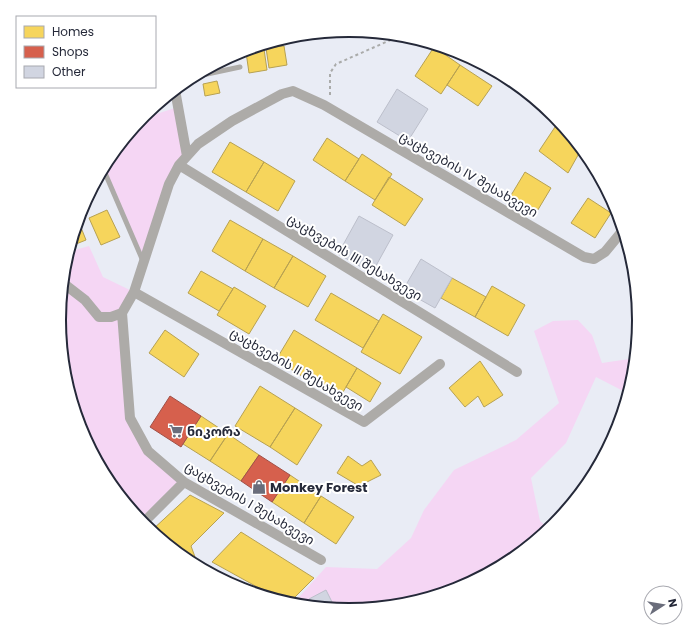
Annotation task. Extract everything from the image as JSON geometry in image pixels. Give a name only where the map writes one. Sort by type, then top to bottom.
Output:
[{"type":"street","name":"ცაცხვების IV შესახვევი","points":[[187,156],[198,144],[232,121],[282,94],[293,91],[324,105],[584,257],[594,259],[605,252],[620,234]]},
{"type":"street","points":[[68,287],[85,300],[99,317],[111,317],[122,313],[134,292],[169,184],[179,165],[187,156],[176,97]]},
{"type":"street","name":"ცაცხვების III შესახვევი","points":[[179,165],[517,372]]},
{"type":"street","name":"ცაცხვების II შესახვევი","points":[[134,292],[364,422],[440,364]]},
{"type":"street","name":"ცაცხვების I შესახვევი","points":[[122,313],[130,418],[148,451],[184,482],[321,560]]},
{"type":"street","points":[[147,519],[184,482]]},
{"type":"lane","points":[[212,73],[240,67]]},
{"type":"lane","points":[[106,176],[143,261]]},
{"type":"path","points":[[330,97],[330,74],[336,64],[391,40]]},
{"type":"shaded area","points":[[178,107],[187,156],[165,181],[143,261],[106,175],[136,134],[155,114]]},
{"type":"shaded area","points":[[89,246],[103,277],[134,292],[122,313],[130,418],[148,451],[184,482],[147,519],[114,478],[95,446],[81,412],[71,376],[68,358],[66,320],[68,283],[75,250]]},
{"type":"shaded area","points":[[578,320],[592,335],[602,363],[631,359],[624,391],[596,377],[566,443],[531,478],[540,521],[545,526],[522,545],[491,566],[475,575],[441,589],[405,599],[387,602],[350,604],[312,602],[297,599],[326,567],[377,569],[411,538],[424,510],[454,470],[516,440],[559,403],[534,331],[553,321]]},
{"type":"building: Homes","points":[[284,46],[287,65],[269,68],[266,50]]},
{"type":"building: Homes","points":[[264,50],[267,70],[249,73],[247,57]]},
{"type":"building: Homes","points":[[432,50],[442,52],[460,65],[441,94],[415,76]]},
{"type":"building: Homes","points":[[460,65],[492,86],[478,106],[447,85]]},
{"type":"building: Homes","points":[[217,81],[220,93],[205,96],[203,84]]},
{"type":"building: Homes","points":[[555,127],[563,134],[579,154],[568,173],[539,151]]},
{"type":"building: Homes","points":[[327,138],[359,159],[345,181],[313,160]]},
{"type":"building: Homes","points":[[230,142],[264,162],[246,192],[212,172]]},
{"type":"building: Homes","points":[[362,154],[392,174],[375,200],[345,181]]},
{"type":"building: Homes","points":[[264,162],[295,181],[278,211],[246,192]]},
{"type":"building: Homes","points":[[525,172],[551,188],[533,218],[507,202]]},
{"type":"building: Homes","points":[[389,177],[423,199],[405,226],[372,205]]},
{"type":"building: Homes","points":[[588,198],[611,213],[595,238],[571,223]]},
{"type":"building: Homes","points":[[107,210],[120,237],[101,245],[89,218]]},
{"type":"building: Homes","points":[[230,220],[263,239],[245,271],[212,251]]},
{"type":"building: Homes","points":[[81,228],[86,240],[77,244]]},
{"type":"building: Homes","points":[[263,239],[293,256],[274,288],[245,271]]},
{"type":"building: Homes","points":[[293,256],[326,276],[308,307],[274,288]]},
{"type":"building: Homes","points":[[201,271],[233,289],[219,311],[188,293]]},
{"type":"building: Homes","points":[[452,278],[486,297],[475,317],[441,298]]},
{"type":"building: Homes","points":[[492,286],[525,305],[508,336],[475,317]]},
{"type":"building: Homes","points":[[234,287],[266,306],[249,334],[217,315]]},
{"type":"building: Homes","points":[[331,293],[379,321],[363,348],[315,320]]},
{"type":"building: Homes","points":[[383,314],[422,337],[400,374],[361,352]]},
{"type":"building: Homes","points":[[165,330],[199,354],[184,377],[149,353]]},
{"type":"building: Homes","points":[[294,330],[357,368],[339,399],[276,360]]},
{"type":"building: Homes","points":[[480,361],[503,395],[484,407],[478,396],[465,407],[449,388]]},
{"type":"building: Homes","points":[[357,368],[381,383],[370,402],[346,387]]},
{"type":"building: Homes","points":[[260,386],[295,408],[270,447],[235,426]]},
{"type":"building: Homes","points":[[295,408],[322,425],[297,465],[270,447]]},
{"type":"building: Homes","points":[[201,416],[228,434],[210,461],[183,444]]},
{"type":"building: Homes","points":[[228,434],[259,455],[241,481],[210,461]]},
{"type":"building: Homes","points":[[348,456],[362,466],[371,460],[381,475],[359,486],[337,473]]},
{"type":"building: Homes","points":[[290,475],[321,496],[304,523],[272,502]]},
{"type":"building: Homes","points":[[190,495],[224,513],[191,546],[195,558],[155,527]]},
{"type":"building: Homes","points":[[321,496],[354,517],[336,544],[304,523]]},
{"type":"building: Homes","points":[[241,532],[314,578],[293,599],[264,591],[212,562]]},
{"type":"building: Shops","points":[[170,396],[201,416],[181,447],[150,427]]},
{"type":"building: Shops","points":[[259,455],[290,475],[272,502],[241,481]]},
{"type":"building: Other","points":[[397,89],[428,109],[408,141],[377,122]]},
{"type":"building: Other","points":[[359,216],[393,235],[372,273],[338,254]]},
{"type":"building: Other","points":[[421,259],[452,278],[435,308],[403,290]]},
{"type":"building: Other","points":[[326,590],[333,603],[311,602],[309,599]]},
{"type":"place","name":"ნიკორა","points":[[176,431]]},
{"type":"place","name":"Monkey Forest","points":[[259,487]]}]
